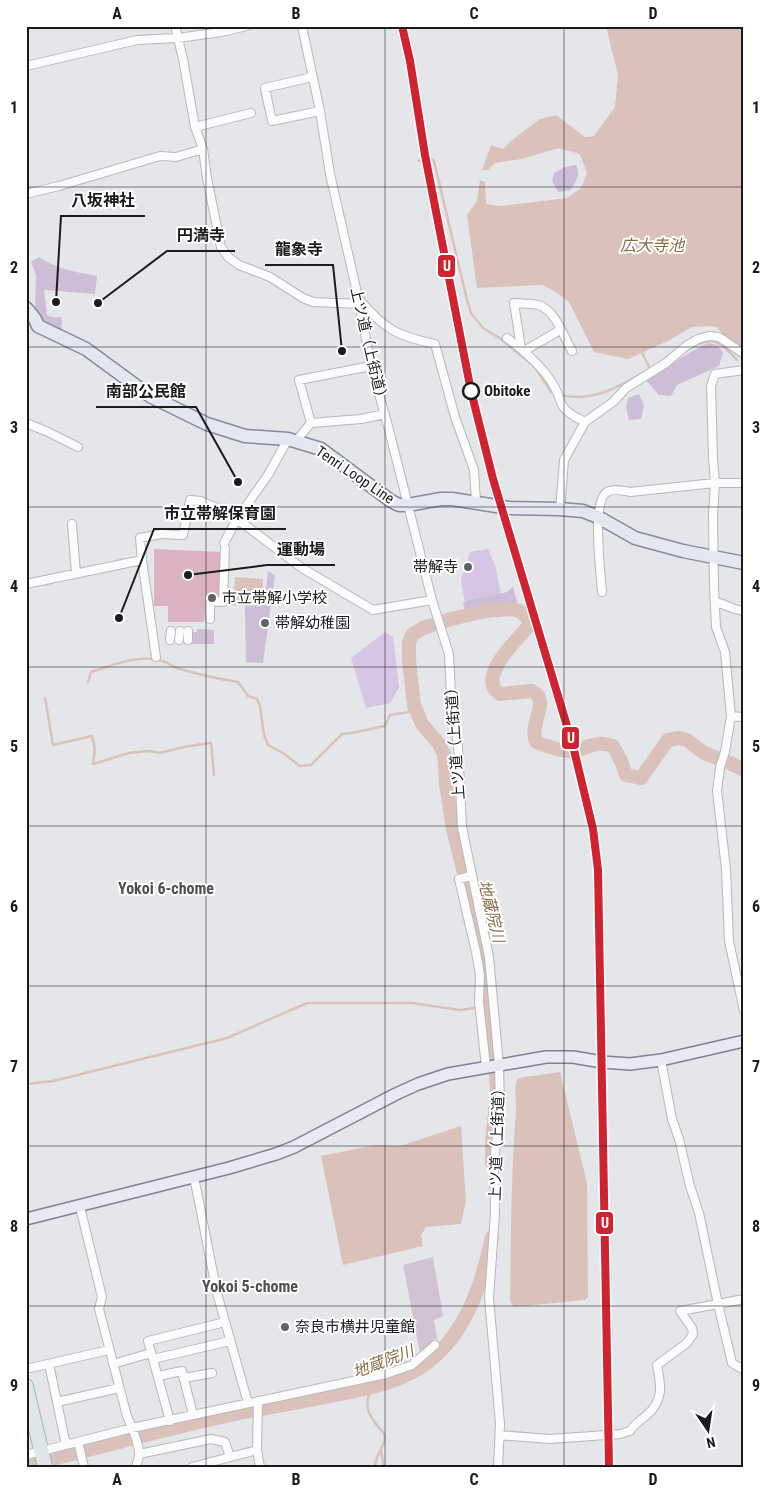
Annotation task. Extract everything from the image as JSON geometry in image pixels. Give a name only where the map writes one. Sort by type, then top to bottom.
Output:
[{"type":"highway","points":[[26,1386],[45,1467]]},
{"type":"main road","name":"Tenri Loop Line","points":[[26,308],[36,320],[32,324],[86,349],[150,396],[220,429],[245,436],[292,440],[321,449],[399,505],[452,499],[509,508],[560,509],[583,512],[598,517],[635,538],[744,564]]},
{"type":"street","points":[[175,26],[195,127],[203,149],[206,178],[221,247],[228,257],[239,265],[270,277],[303,298],[313,302],[359,301],[385,326],[399,334],[435,344],[455,417],[474,470],[476,502]]},
{"type":"street","points":[[26,66],[138,40],[178,38],[247,26]]},
{"type":"street","name":"上ツ道（上街道）","points":[[302,26],[320,111],[332,185],[359,301],[371,366],[437,619],[449,654],[451,695],[458,746],[462,827],[467,877],[489,957],[499,1065],[500,1106],[494,1163],[495,1227],[490,1298],[499,1402],[500,1435],[498,1467]]},
{"type":"street","points":[[312,77],[265,88],[272,121],[320,111]]},
{"type":"street","points":[[195,127],[251,113]]},
{"type":"street","points":[[26,194],[160,156],[176,157],[203,149]]},
{"type":"street","points":[[523,350],[514,304],[538,305],[548,310],[572,351]]},
{"type":"street","points":[[523,350],[560,330]]},
{"type":"street","points":[[560,509],[564,460],[584,422],[614,402],[626,388],[666,363],[686,346],[698,339],[709,336],[719,337],[744,354]]},
{"type":"street","points":[[507,338],[536,363],[566,411],[584,422]]},
{"type":"street","points":[[311,423],[298,380],[371,366]]},
{"type":"street","points":[[744,370],[715,374],[711,386],[715,484],[714,558],[716,627],[725,652],[731,716],[720,767],[717,796],[726,869],[729,941],[744,1011]]},
{"type":"street","points":[[210,619],[210,601],[223,602],[224,546],[237,519],[292,440],[311,423],[361,419],[385,414]]},
{"type":"street","points":[[26,423],[78,447]]},
{"type":"street","points":[[602,592],[598,517],[603,497],[608,492],[620,490],[630,492],[715,484],[744,484]]},
{"type":"street","points":[[156,657],[140,538],[160,534],[183,535],[190,500],[209,504],[237,519],[302,568],[372,610],[432,600]]},
{"type":"street","points":[[72,524],[76,573]]},
{"type":"street","points":[[26,584],[142,560]]},
{"type":"street","points":[[715,602],[744,611]]},
{"type":"street","points":[[170,640],[171,631]]},
{"type":"street","points":[[179,640],[180,631]]},
{"type":"street","points":[[188,631],[188,640]]},
{"type":"street","points":[[731,716],[744,717]]},
{"type":"street","points":[[467,877],[459,879],[480,975],[479,1002],[486,1067]]},
{"type":"street","points":[[26,1219],[254,1160],[294,1146],[396,1094],[448,1074],[546,1057],[573,1057],[630,1064],[661,1060],[744,1041]]},
{"type":"street","points":[[661,1060],[672,1119],[700,1220],[732,1363],[744,1370]]},
{"type":"street","points":[[194,1176],[217,1294],[248,1403]]},
{"type":"street","points":[[80,1206],[102,1297],[99,1309],[119,1388],[139,1454],[136,1466]]},
{"type":"street","points":[[500,1435],[550,1439],[620,1434],[630,1431],[634,1425],[654,1408],[660,1395],[661,1384],[657,1365],[688,1342],[693,1334],[692,1328],[680,1311],[744,1299]]},
{"type":"street","points":[[170,1420],[148,1341],[224,1322]]},
{"type":"street","points":[[113,1364],[230,1341]]},
{"type":"street","points":[[26,1455],[66,1445],[80,1449],[134,1434],[170,1420],[248,1403],[258,1404],[386,1374],[412,1365],[435,1345]]},
{"type":"street","points":[[26,1369],[109,1350]]},
{"type":"street","points":[[49,1364],[66,1445]]},
{"type":"street","points":[[158,1376],[182,1371],[193,1415]]},
{"type":"street","points":[[184,1378],[212,1373]]},
{"type":"street","points":[[57,1402],[119,1388]]},
{"type":"street","points":[[258,1404],[257,1450],[260,1467]]},
{"type":"street","points":[[139,1454],[212,1439],[225,1442],[230,1457]]},
{"type":"street","points":[[80,1449],[84,1467]]},
{"type":"street","points":[[192,1467],[257,1450]]},
{"type":"shaded area","points":[[576,165],[578,175],[570,190],[558,192],[552,181],[554,173],[565,167]]},
{"type":"shaded area","points":[[39,257],[60,267],[97,276],[95,294],[44,290],[47,315],[55,318],[61,317],[61,332],[43,325],[35,311],[36,275],[31,262]]},
{"type":"shaded area","points":[[708,343],[718,345],[723,353],[719,366],[677,385],[671,396],[659,395],[646,380],[692,351]]},
{"type":"shaded area","points":[[639,394],[644,406],[641,419],[629,420],[626,406],[628,398]]},
{"type":"shaded area","points":[[154,549],[222,552],[220,599],[206,600],[204,622],[168,622],[168,606],[154,606]]},
{"type":"shaded area","points":[[488,549],[496,568],[501,595],[465,603],[461,580],[470,552]]},
{"type":"shaded area","points":[[268,571],[275,575],[263,663],[246,662],[245,606],[264,607]]},
{"type":"shaded area","points":[[513,587],[518,606],[501,603],[465,611],[463,602],[507,592]]},
{"type":"shaded area","points":[[228,595],[264,597],[264,607],[227,605]]},
{"type":"shaded area","points":[[197,629],[214,630],[214,644],[189,644],[189,632],[197,632]]},
{"type":"shaded area","points":[[385,632],[393,637],[399,688],[390,703],[366,708],[351,658]]},
{"type":"shaded area","points":[[433,1257],[443,1316],[434,1320],[437,1338],[420,1353],[403,1265]]},
{"type":"water","name":"広大寺池","points":[[606,26],[744,26],[744,350],[728,340],[717,327],[708,326],[692,327],[668,341],[628,359],[594,352],[569,302],[554,291],[543,285],[477,288],[467,215],[477,201],[480,180],[485,182],[486,204],[501,206],[567,198],[581,188],[587,173],[580,154],[558,148],[522,159],[495,163],[488,170],[482,170],[491,145],[503,149],[540,119],[556,115],[585,137],[594,136],[615,107],[618,75]]},
{"type":"water","points":[[235,577],[263,579],[262,593],[234,592]]},
{"type":"water","points":[[560,1072],[587,1183],[588,1297],[585,1300],[514,1307],[510,1302],[516,1086],[518,1078]]},
{"type":"water","points":[[461,1126],[466,1201],[461,1224],[426,1227],[421,1235],[423,1246],[343,1265],[321,1156],[375,1145],[400,1146]]},
{"type":"waterway","points":[[419,161],[431,159],[434,161],[471,313],[483,328],[501,339],[535,367],[551,392],[555,393]]},
{"type":"waterway","points":[[686,351],[702,342],[714,342],[725,348],[737,360]]},
{"type":"waterway","points":[[561,395],[574,397],[597,395],[650,369],[641,350]]},
{"type":"waterway","name":"地蔵院川","points":[[492,1163],[492,1142],[497,1094],[488,983],[483,948],[453,829],[446,784],[444,754],[439,744],[422,724],[414,705],[409,660],[409,642],[412,635],[423,628],[486,611],[510,609],[520,611],[528,618],[530,625],[501,659],[492,679],[494,687],[500,694],[532,691],[538,695],[540,707],[534,735],[536,742],[567,751],[601,744],[613,746],[626,775],[641,778],[668,740],[679,738],[687,740],[704,753],[744,770]]},
{"type":"waterway","points":[[88,682],[91,672],[142,658],[162,661],[185,670],[238,682],[248,696],[257,699],[260,706],[264,735],[268,745],[283,753],[300,766],[311,765],[342,734],[385,726],[390,715],[416,711]]},
{"type":"waterway","points":[[45,698],[53,745],[92,736],[95,749],[93,764],[129,753],[149,751],[159,753],[211,743],[214,775]]},
{"type":"waterway","points":[[26,1084],[53,1081],[227,1038],[307,1003],[412,1003],[460,1010],[489,1006]]},
{"type":"waterway","name":"地蔵院川","points":[[56,1458],[217,1418],[365,1389],[406,1375],[428,1362],[442,1350],[463,1321],[478,1289],[492,1237]]},
{"type":"waterway","points":[[371,1388],[367,1403],[368,1411],[385,1438],[375,1467]]},
{"type":"waterway","points":[[381,1451],[384,1467]]},
{"type":"waterway","name":"地蔵院川","points":[[26,1465],[37,1462]]},
{"type":"transit line","name":"U","points":[[402,26],[471,391],[493,479],[573,746],[593,829],[598,870],[609,1467]]},
{"type":"place","name":"八坂神社","points":[[56,302]]},
{"type":"place","name":"円満寺","points":[[98,303]]},
{"type":"place","name":"龍象寺","points":[[342,351]]},
{"type":"place","name":"Obitoke","points":[[471,391]]},
{"type":"place","name":"南部公民館","points":[[238,482]]},
{"type":"place","name":"帯解寺","points":[[468,567]]},
{"type":"place","name":"運動場","points":[[188,575]]},
{"type":"place","name":"市立帯解小学校","points":[[212,598]]},
{"type":"place","name":"市立帯解保育園","points":[[119,618]]},
{"type":"place","name":"帯解幼稚園","points":[[265,623]]},
{"type":"place","name":"奈良市横井児童館","points":[[285,1327]]},
{"type":"district","name":"Yokoi 6-chome","points":[[166,888]]},
{"type":"district","name":"Yokoi 5-chome","points":[[250,1286]]}]
